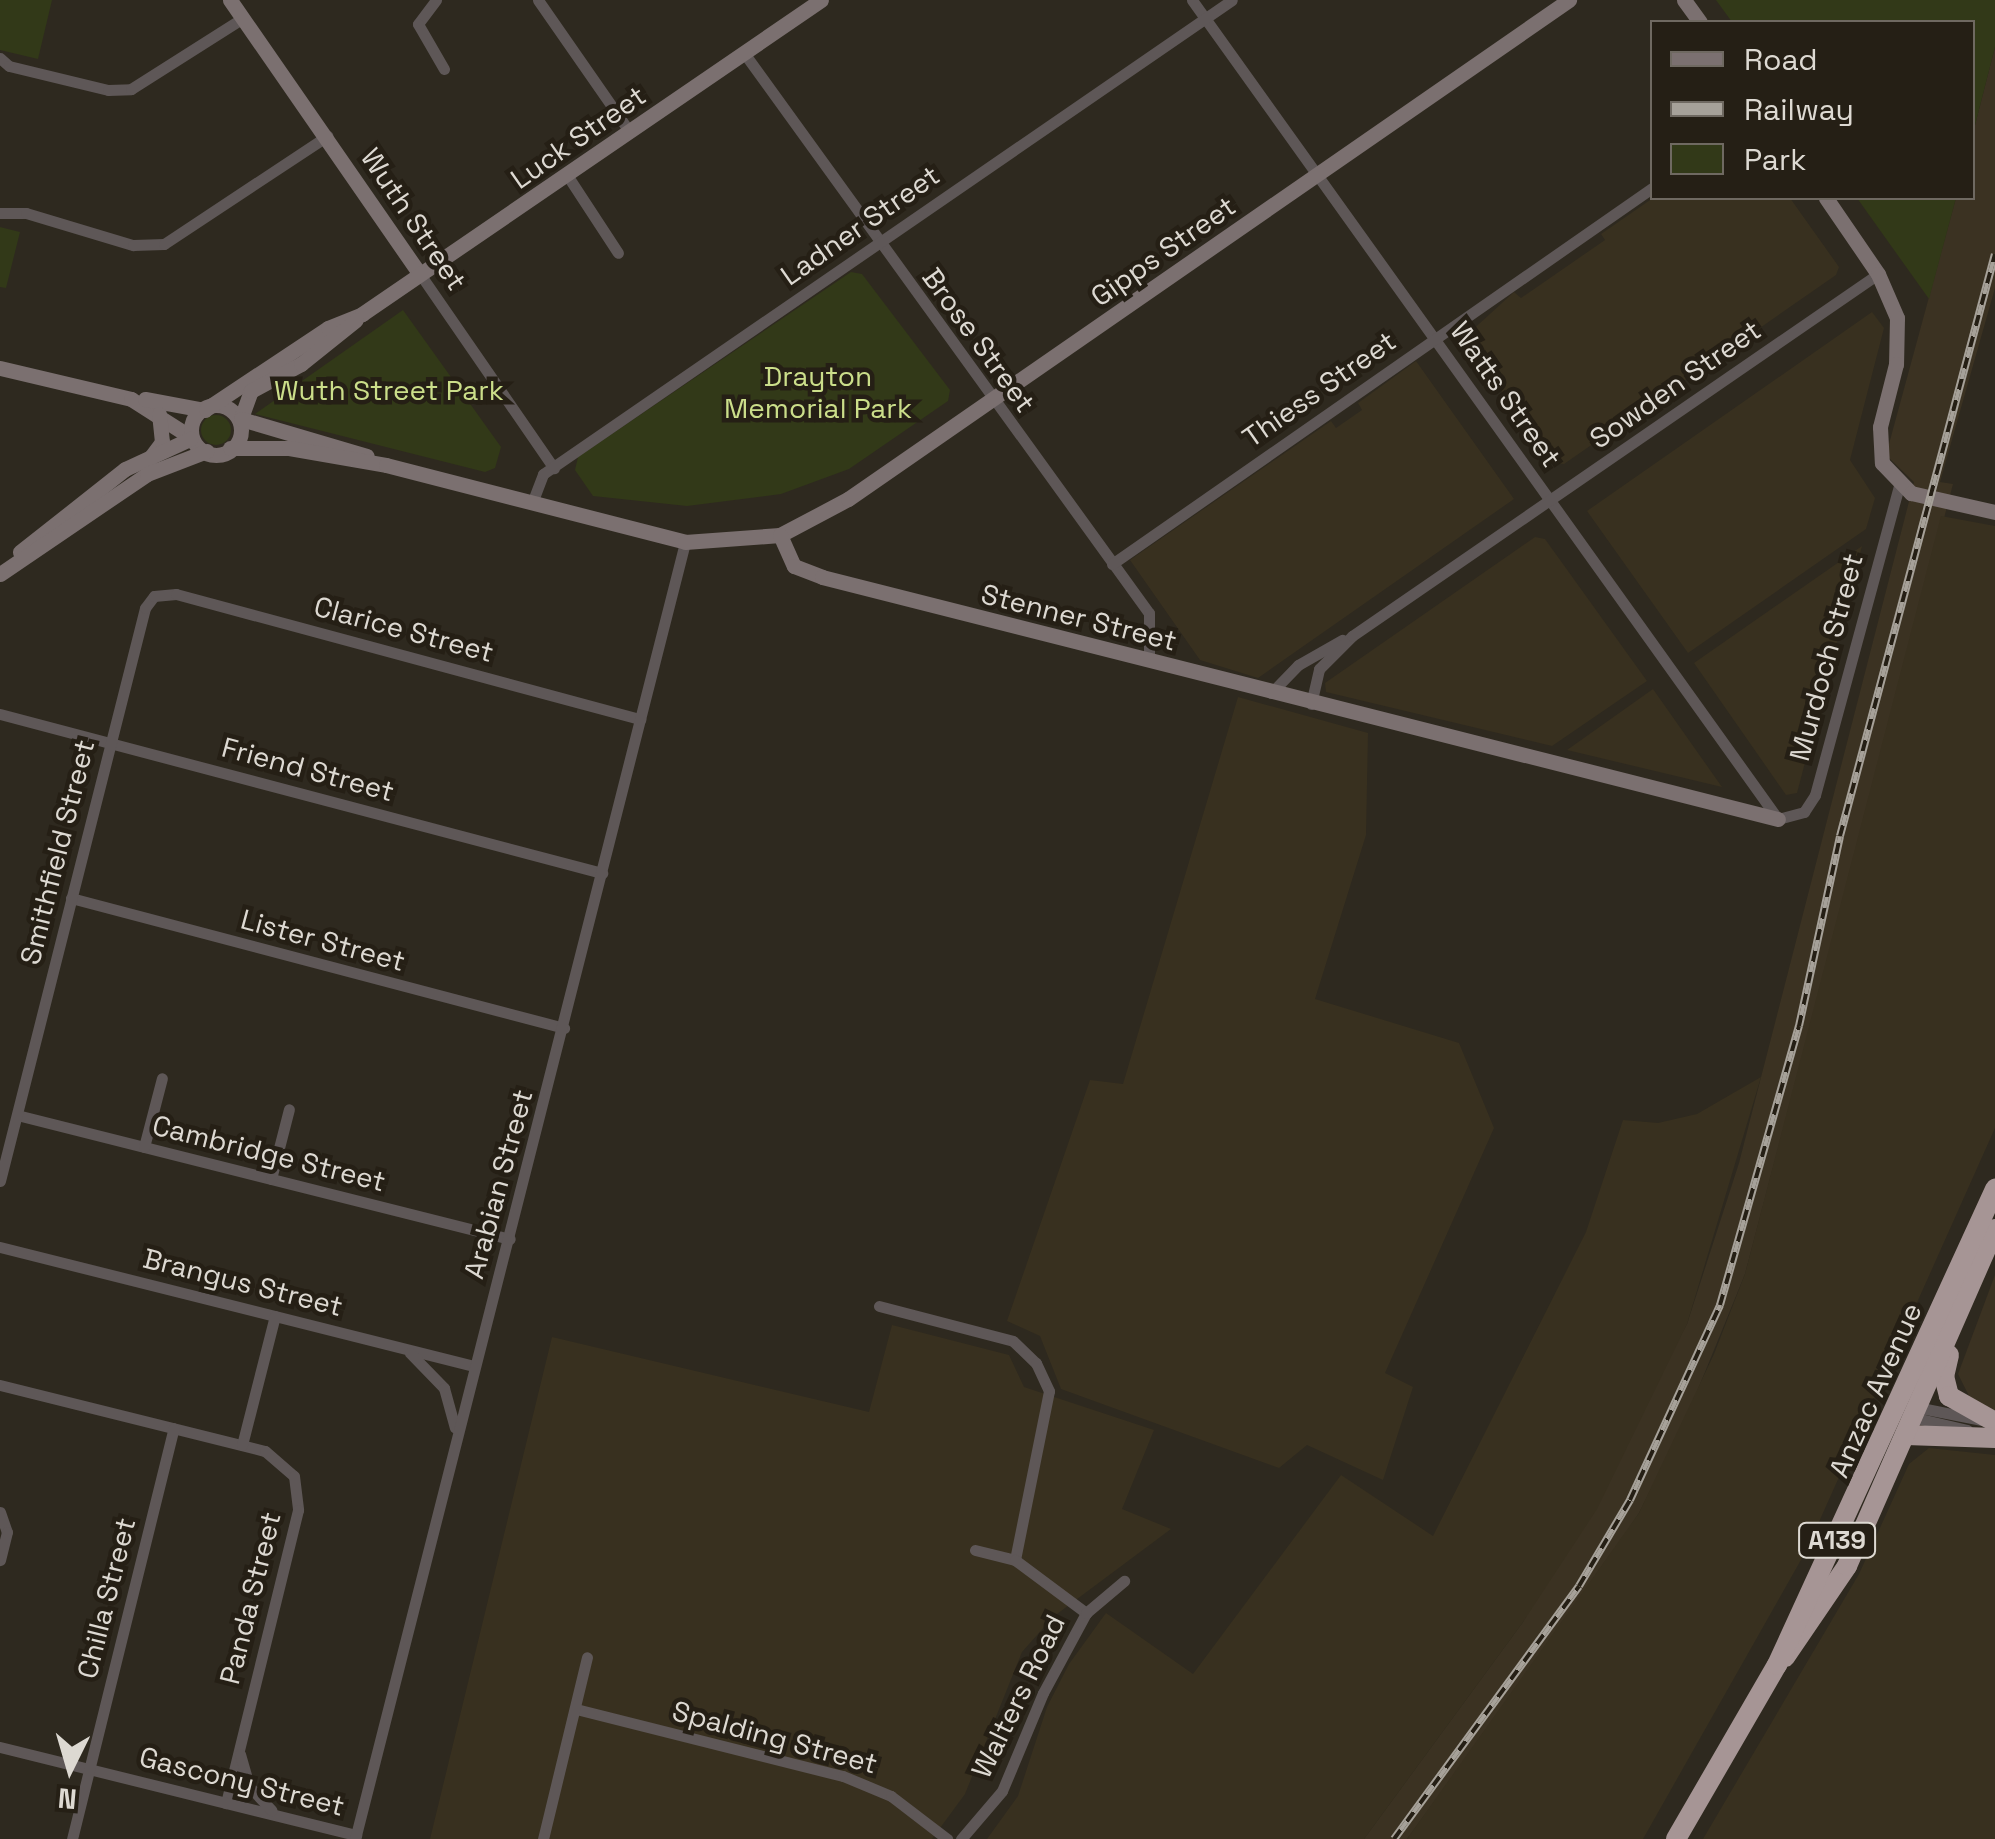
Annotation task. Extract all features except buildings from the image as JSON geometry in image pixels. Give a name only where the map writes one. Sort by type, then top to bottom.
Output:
[{"type":"highway","name":"Anzac Avenue","points":[[1676,1839],[1776,1665],[1827,1603],[1995,1190]]},
{"type":"highway","name":"Anzac Avenue","points":[[1906,1415],[1995,1228]]},
{"type":"highway","points":[[1955,1318],[1946,1389],[1965,1409],[1995,1422]]},
{"type":"highway","points":[[1906,1415],[1995,1438]]},
{"type":"main road","name":"Wuth Street","points":[[230,0],[420,274]]},
{"type":"main road","name":"Luck Street","points":[[241,419],[251,391],[301,364],[362,314],[821,0]]},
{"type":"main road","name":"Gipps Street","points":[[780,535],[826,513],[1569,0]]},
{"type":"main road","points":[[1827,200],[1878,274],[1899,327],[1879,440],[1882,463],[1899,486],[1995,512]]},
{"type":"main road","name":"Luck Street","points":[[206,410],[328,328],[362,314]]},
{"type":"main road","points":[[0,368],[131,399],[206,410],[226,408],[241,419],[386,465],[685,542],[780,535]]},
{"type":"main road","points":[[131,399],[159,414],[207,451]]},
{"type":"main road","points":[[190,438],[192,420],[206,410]]},
{"type":"main road","points":[[150,458],[162,442],[159,414]]},
{"type":"main road","points":[[230,448],[241,438],[241,419]]},
{"type":"main road","points":[[0,574],[115,476],[190,438]]},
{"type":"main road","points":[[0,574],[147,474],[207,451],[289,448],[386,465]]},
{"type":"main road","name":"Stenner Street","points":[[780,535],[791,562],[810,574],[1270,694],[1778,819]]},
{"type":"street","points":[[436,0],[418,24],[444,68]]},
{"type":"street","points":[[538,0],[630,131]]},
{"type":"street","name":"Watts Street","points":[[1192,0],[1320,172],[1778,819]]},
{"type":"street","name":"Ladner Street","points":[[532,503],[537,484],[554,468],[1232,0]]},
{"type":"street","points":[[3,64],[108,90],[131,89],[152,81],[243,18]]},
{"type":"street","name":"Brose Street","points":[[744,53],[877,244],[1153,624],[1149,661]]},
{"type":"street","points":[[0,212],[14,216],[26,213],[37,221],[132,245],[164,244],[327,136]]},
{"type":"street","points":[[566,176],[618,253]]},
{"type":"street","name":"Thiess Street","points":[[1112,564],[1650,189]]},
{"type":"street","name":"Wuth Street","points":[[420,274],[554,468]]},
{"type":"street","name":"Sowden Street","points":[[1270,694],[1298,665],[1352,636],[1878,274]]},
{"type":"street","name":"Murdoch Street","points":[[1778,819],[1797,816],[1812,804],[1899,486]]},
{"type":"street","name":"Arabian Street","points":[[356,1837],[685,542]]},
{"type":"street","name":"Clarice Street","points":[[154,596],[176,594],[640,719]]},
{"type":"street","name":"Smithfield Street","points":[[0,1182],[145,608],[154,596]]},
{"type":"street","name":"Sowden Street","points":[[1311,704],[1319,669],[1352,636]]},
{"type":"street","name":"Friend Street","points":[[0,714],[602,873]]},
{"type":"street","name":"Lister Street","points":[[71,898],[564,1028]]},
{"type":"street","points":[[144,1147],[162,1078]]},
{"type":"street","points":[[271,1179],[289,1110]]},
{"type":"street","name":"Cambridge Street","points":[[16,1115],[510,1238]]},
{"type":"street","name":"Brangus Street","points":[[0,1247],[474,1366]]},
{"type":"street","points":[[879,1306],[1014,1341],[1036,1364],[1049,1390],[1015,1560]]},
{"type":"street","points":[[242,1445],[275,1316]]},
{"type":"street","points":[[395,1346],[438,1379],[453,1412],[455,1438]]},
{"type":"street","name":"Panda Street","points":[[0,1385],[242,1445],[285,1463],[299,1501],[226,1803]]},
{"type":"street","points":[[1906,1415],[1995,1422]]},
{"type":"street","name":"Chilla Street","points":[[72,1839],[174,1428]]},
{"type":"street","points":[[0,1512],[7,1532],[0,1560]]},
{"type":"street","points":[[975,1550],[1015,1560],[1086,1612]]},
{"type":"street","name":"Walters Road","points":[[961,1839],[1002,1792],[1043,1693],[1086,1612],[1124,1581]]},
{"type":"street","points":[[543,1839],[587,1656]]},
{"type":"street","name":"Spalding Street","points":[[576,1709],[844,1776],[890,1796],[947,1839]]},
{"type":"street","points":[[240,1745],[249,1786],[281,1816]]},
{"type":"street","name":"Gascony Street","points":[[0,1746],[356,1837]]},
{"type":"shaded area","points":[[1995,47],[1995,288],[1940,482],[1953,484],[1745,1274],[1685,1421],[1639,1513],[1572,1614],[1407,1839],[1364,1839],[1523,1622],[1687,1324],[1739,1163],[1914,482],[1886,455],[1955,200],[1975,200],[1975,125]]},
{"type":"shaded area","points":[[1650,200],[1791,200],[1839,267],[1836,275],[1564,464],[1554,463],[1467,345],[1468,334],[1514,292],[1521,298],[1605,240],[1601,234]]},
{"type":"shaded area","points":[[1872,312],[1884,328],[1850,460],[1875,498],[1866,529],[1688,653],[1587,511]]},
{"type":"shaded area","points":[[1416,361],[1514,499],[1258,678],[1200,660],[1130,560],[1331,421],[1336,428],[1362,410],[1358,403]]},
{"type":"shaded area","points":[[1941,516],[1995,526],[1995,1128],[1806,1551],[1643,1839],[1407,1839],[1639,1513],[1714,1354],[1745,1274]]},
{"type":"shaded area","points":[[1535,537],[1545,539],[1647,681],[1552,746],[1326,692],[1325,683]]},
{"type":"shaded area","points":[[1862,546],[1797,793],[1786,795],[1694,663]]},
{"type":"shaded area","points":[[1653,689],[1722,787],[1567,750]]},
{"type":"shaded area","points":[[1238,697],[1368,733],[1366,835],[1315,999],[1459,1043],[1494,1128],[1385,1373],[1413,1387],[1383,1480],[1307,1445],[1279,1468],[1061,1389],[1040,1336],[1007,1321],[1090,1080],[1123,1084]]},
{"type":"shaded area","points":[[1761,1077],[1687,1324],[1597,1509],[1523,1622],[1364,1839],[987,1839],[1018,1796],[1047,1707],[1069,1664],[1106,1613],[1193,1674],[1341,1475],[1433,1536],[1586,1232],[1623,1120],[1658,1123],[1697,1114]]},
{"type":"shaded area","points":[[1995,1275],[1995,1411],[1972,1402],[1958,1374]]},
{"type":"shaded area","points":[[892,1325],[1009,1355],[1024,1387],[1154,1430],[1122,1509],[1171,1529],[1053,1617],[1022,1652],[965,1794],[932,1839],[430,1839],[552,1337],[869,1412]]},
{"type":"shaded area","points":[[1929,1448],[1995,1455],[1995,1839],[1703,1839],[1859,1574],[1909,1464]]},
{"type":"green space","points":[[0,0],[52,0],[38,59],[0,50]]},
{"type":"green space","points":[[1716,0],[1995,0],[1995,47],[1975,125],[1975,20],[1731,20]]},
{"type":"green space","points":[[1858,200],[1955,200],[1929,299]]},
{"type":"green space","points":[[0,227],[20,232],[6,288],[0,287]]},
{"type":"green space","name":"Drayton Memorial Park","points":[[851,272],[862,274],[950,390],[948,401],[849,469],[781,494],[687,506],[593,496],[575,470],[578,457]]},
{"type":"green space","name":"Wuth Street Park","points":[[403,310],[501,447],[495,468],[485,472],[255,414]]},
{"type":"green space","points":[[216,415],[227,419],[231,430],[227,441],[216,445],[205,441],[201,430],[205,419]]},
{"type":"railway","points":[[1394,1839],[1579,1586],[1630,1500],[1720,1305],[1799,1026],[1840,836],[1995,254]]}]
